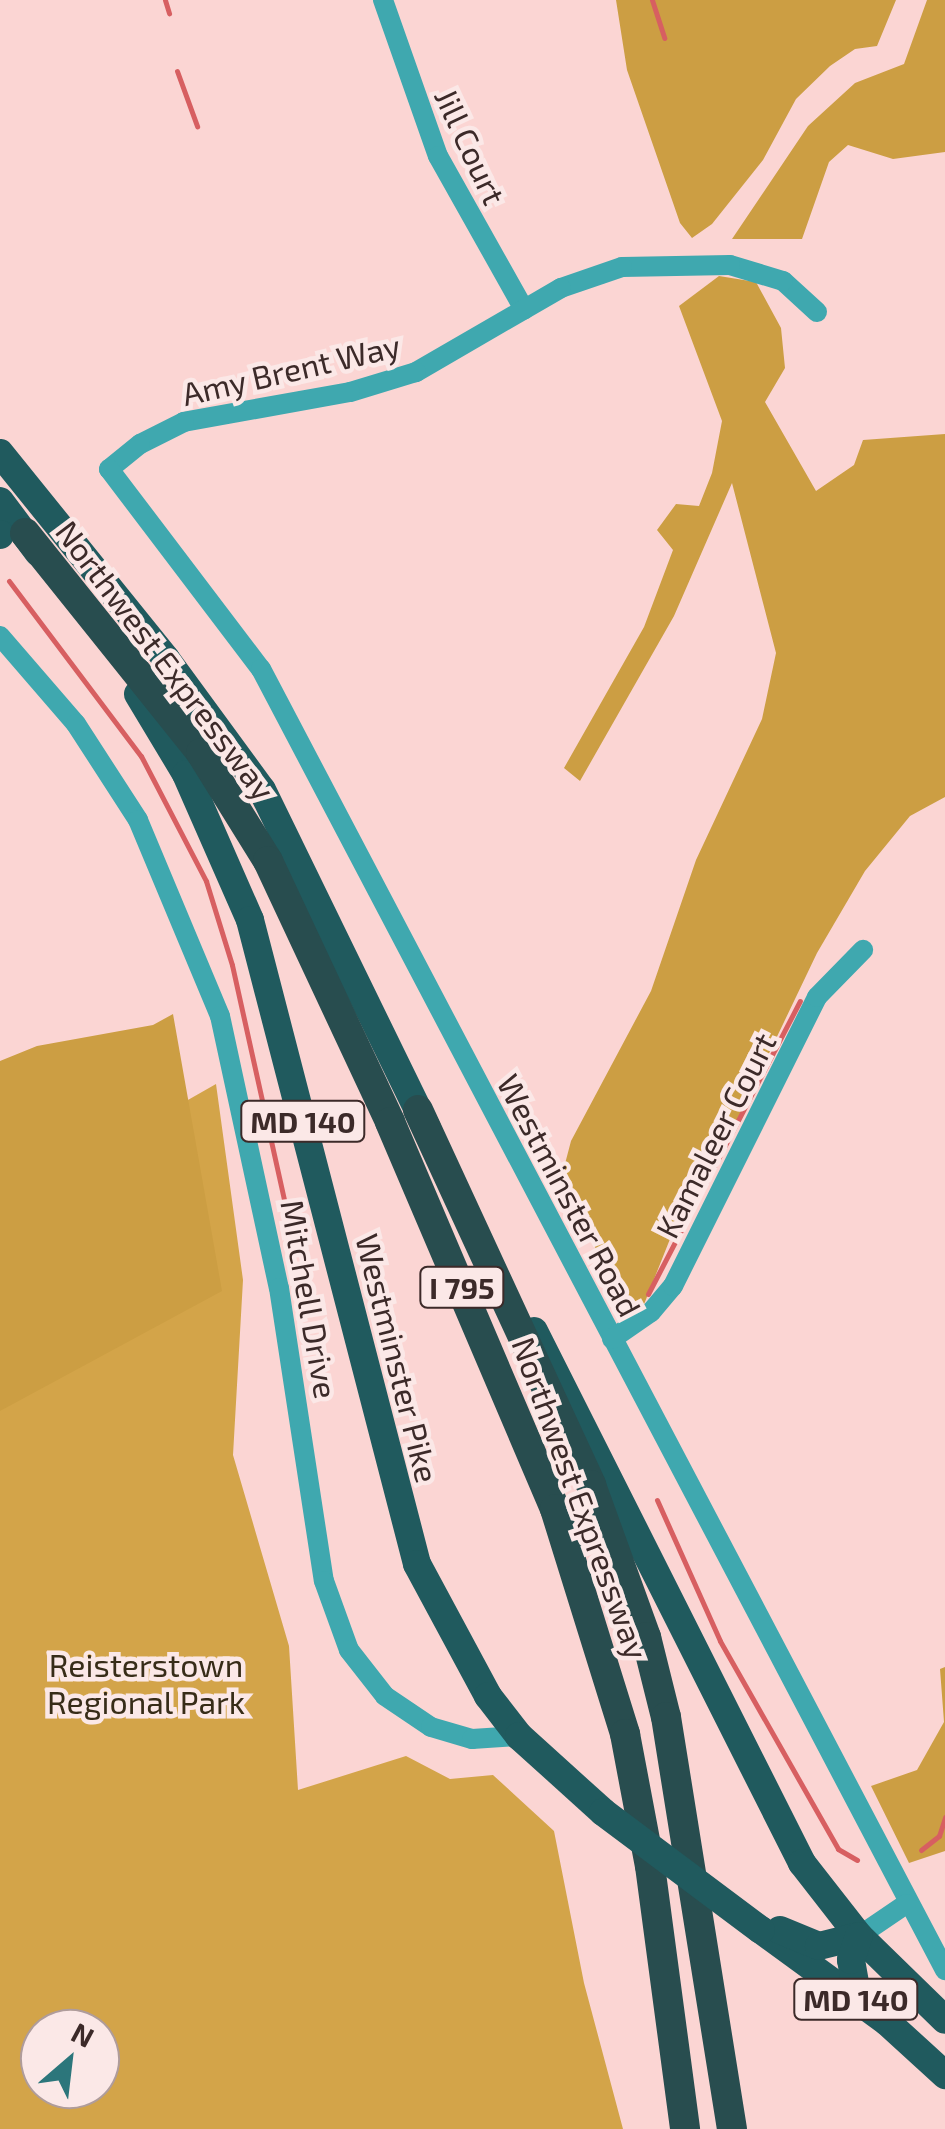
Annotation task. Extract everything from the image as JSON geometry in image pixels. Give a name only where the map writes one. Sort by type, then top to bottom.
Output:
[{"type":"highway","name":"MD 140","points":[[0,453],[166,658],[262,790],[418,1110],[562,1382],[774,1815],[859,1936],[945,2020]]},
{"type":"highway","name":"Westminster Pike","points":[[0,501],[8,534],[154,717],[229,864],[266,974],[376,1425],[417,1564],[460,1650],[519,1736],[888,2022],[945,2075]]},
{"type":"highway","name":"Northwest Expressway","points":[[8,534],[201,753],[268,860],[390,1122],[554,1509],[625,1734],[650,1866],[685,2129]]},
{"type":"highway","name":"Northwest Expressway","points":[[418,1110],[591,1485],[646,1637],[666,1716],[732,2129]]},
{"type":"highway","points":[[760,1922],[819,1946],[859,1936]]},
{"type":"highway","points":[[858,2000],[851,1960],[859,1936]]},
{"type":"highway","points":[[888,2022],[945,2055]]},
{"type":"street","name":"Jill Court","points":[[383,0],[438,156],[524,308]]},
{"type":"street","name":"Amy Brent Way","points":[[110,469],[140,444],[184,422],[350,392],[416,372],[524,308],[622,268],[696,261],[766,273],[802,293],[817,312]]},
{"type":"street","name":"Westminster Road","points":[[110,469],[261,669],[906,1904],[945,1970]]},
{"type":"street","name":"Mitchell Drive","points":[[0,636],[110,774],[165,872],[208,983],[260,1190],[333,1614],[366,1676],[404,1713],[450,1735],[519,1736]]},
{"type":"street","name":"Kamaleer Court","points":[[612,1339],[673,1286],[818,997],[863,950]]},
{"type":"street","points":[[859,1936],[906,1904]]},
{"type":"green space","name":"Reisterstown Regional Park","points":[[216,1084],[243,1280],[233,1455],[289,1646],[298,1790],[406,1756],[450,1779],[493,1775],[554,1831],[584,1983],[623,2129],[0,2129],[0,1207]]},
{"type":"shaded area","points":[[616,0],[896,0],[877,46],[855,49],[830,66],[796,99],[763,160],[712,224],[692,238],[680,223],[627,70]]},
{"type":"shaded area","points":[[927,0],[945,0],[945,152],[893,159],[848,145],[829,162],[802,239],[732,239],[808,126],[855,83],[904,64]]},
{"type":"shaded area","points":[[719,276],[756,282],[781,328],[785,368],[765,402],[816,491],[854,465],[863,440],[945,434],[945,797],[910,816],[865,871],[817,953],[719,1158],[672,1234],[635,1327],[561,1179],[571,1141],[651,991],[696,860],[762,719],[776,653],[732,483],[674,616],[580,781],[564,768],[644,627],[673,550],[657,530],[676,504],[699,506],[712,473],[722,421],[679,306]]},
{"type":"shaded area","points":[[173,1014],[222,1291],[0,1411],[0,1061],[37,1046],[153,1025]]},
{"type":"shaded area","points":[[945,1667],[945,1851],[909,1863],[871,1786],[917,1770],[944,1722],[940,1669]]},
{"type":"waterway","points":[[165,0],[169,13]]},
{"type":"waterway","points":[[652,0],[664,38]]},
{"type":"waterway","points":[[177,71],[197,126]]},
{"type":"waterway","points":[[9,581],[141,756],[206,881],[232,965],[284,1200]]},
{"type":"waterway","points":[[648,1294],[800,1001]]},
{"type":"waterway","points":[[657,1500],[720,1641],[838,1849],[857,1860]]},
{"type":"waterway","points":[[921,1850],[939,1836],[945,1817]]}]
